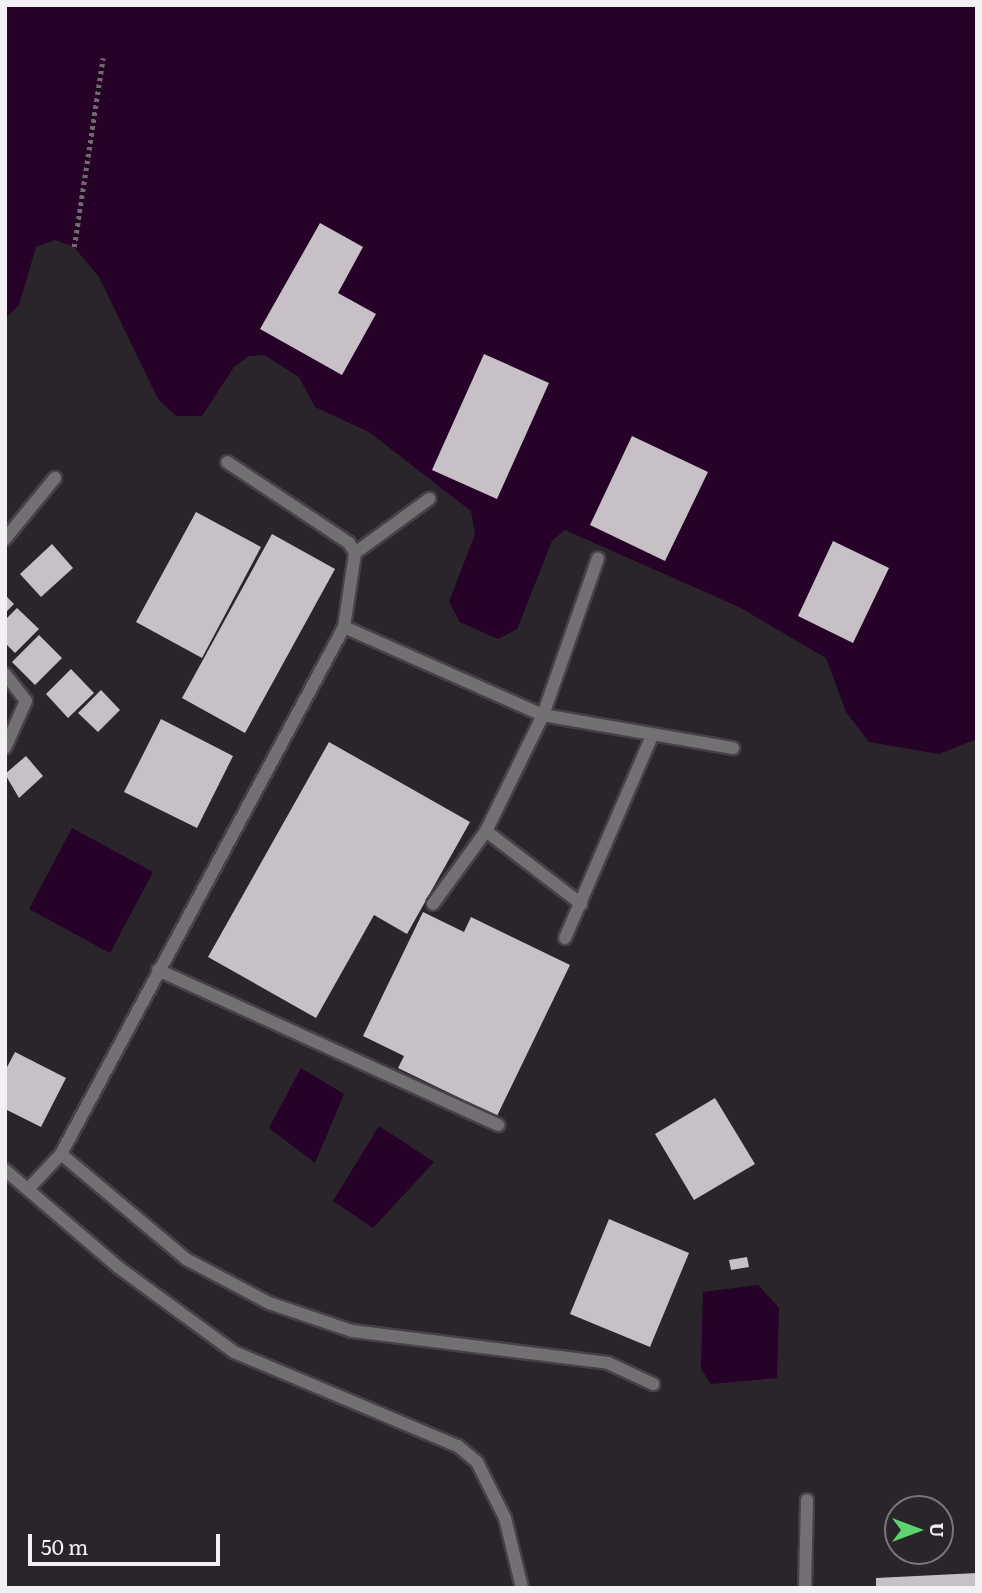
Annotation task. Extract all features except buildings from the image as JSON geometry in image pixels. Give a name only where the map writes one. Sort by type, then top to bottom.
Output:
[{"type":"lane","points":[[28,1189],[61,1154],[344,627],[355,553],[349,543],[227,462]]},
{"type":"lane","points":[[5,540],[55,478]]},
{"type":"lane","points":[[355,553],[429,499]]},
{"type":"lane","points":[[433,904],[486,831],[543,715],[598,558]]},
{"type":"lane","points":[[344,627],[543,715],[733,748]]},
{"type":"lane","points":[[5,674],[26,701],[5,748]]},
{"type":"lane","points":[[565,938],[652,736]]},
{"type":"lane","points":[[486,831],[581,904]]},
{"type":"lane","points":[[158,970],[498,1125]]},
{"type":"lane","points":[[61,1154],[186,1259],[269,1303],[352,1331],[608,1363],[653,1384]]},
{"type":"lane","points":[[5,1170],[118,1267],[234,1352],[458,1446],[477,1462],[505,1518],[522,1588]]},
{"type":"lane","points":[[805,1588],[807,1500]]},
{"type":"path","points":[[74,247],[103,58]]},
{"type":"shaded area","points":[[5,5],[977,5],[977,739],[939,754],[869,742],[846,712],[826,658],[739,607],[565,530],[552,541],[517,629],[498,639],[460,622],[449,602],[475,534],[471,511],[369,432],[315,407],[299,377],[264,355],[249,356],[234,367],[202,416],[176,416],[158,399],[99,277],[74,247],[55,240],[36,247],[19,305],[5,319]]},
{"type":"shaded area","points":[[72,828],[153,872],[110,953],[29,909]]},
{"type":"shaded area","points":[[301,1068],[344,1094],[315,1163],[269,1128]]},
{"type":"shaded area","points":[[379,1126],[434,1162],[373,1228],[333,1201]]},
{"type":"shaded area","points":[[758,1285],[779,1308],[777,1378],[711,1384],[701,1369],[703,1292]]}]
